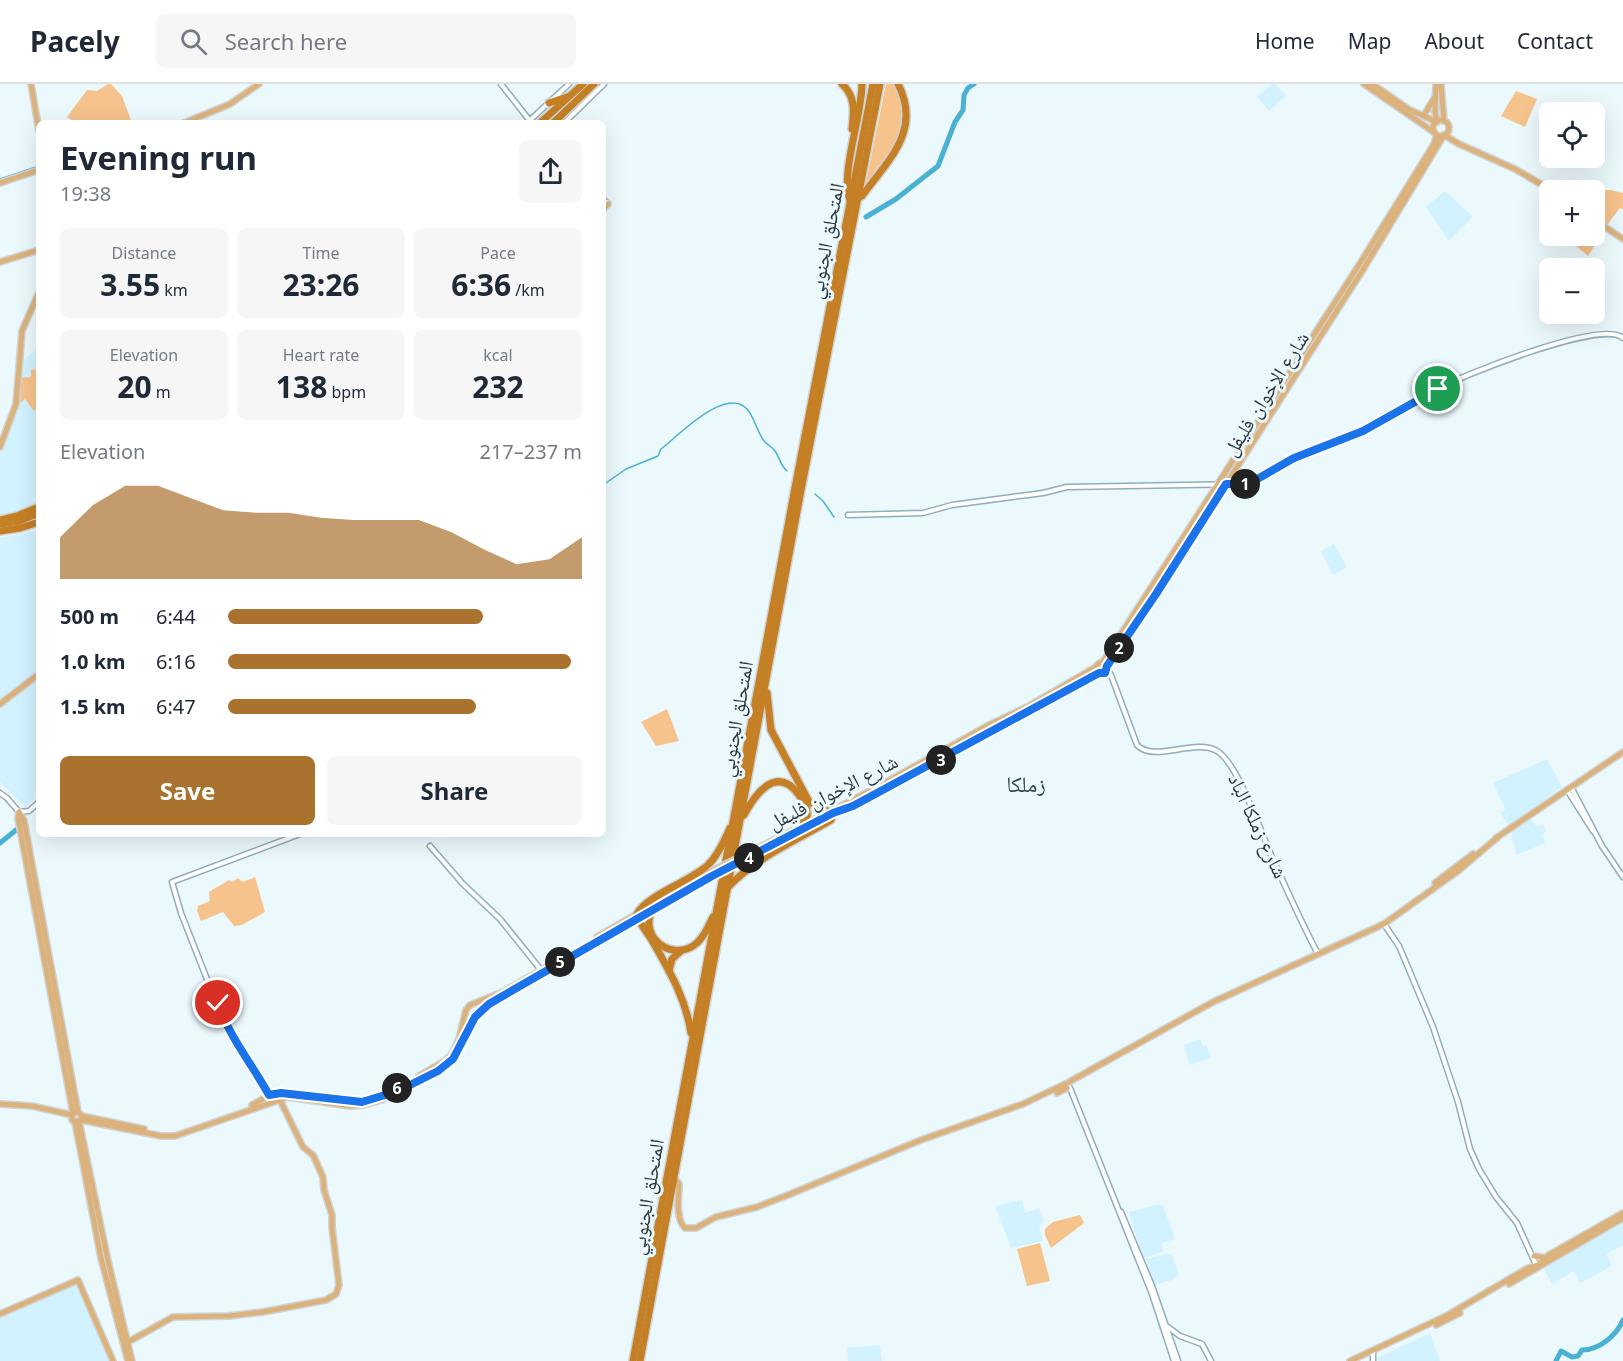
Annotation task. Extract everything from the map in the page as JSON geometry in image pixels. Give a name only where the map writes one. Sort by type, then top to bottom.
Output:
[{"type":"highway","points":[[543,120],[583,84]]},
{"type":"highway","points":[[561,120],[594,84]]},
{"type":"highway","points":[[842,84],[850,93],[854,107],[852,152]]},
{"type":"highway","points":[[862,84],[862,101],[846,183],[853,199],[862,196],[902,140],[906,112],[898,84]]},
{"type":"highway","name":"المتحلق الجنوبي","points":[[633,1361],[663,1225],[692,1038],[718,903],[766,684],[873,84]]},
{"type":"highway","name":"المتحلق الجنوبي","points":[[663,1225],[675,1179],[728,887],[737,819],[853,199],[880,84]]},
{"type":"highway","points":[[549,103],[572,95]]},
{"type":"highway","points":[[0,520],[36,508]]},
{"type":"highway","points":[[0,524],[19,521],[36,514]]},
{"type":"highway","points":[[0,531],[36,523]]},
{"type":"highway","points":[[728,887],[758,860],[831,820],[833,812],[810,804],[775,739],[770,726],[766,684]]},
{"type":"highway","points":[[692,1038],[687,1007],[638,916],[646,903],[710,864],[737,819],[758,791],[770,784],[780,782],[792,786],[805,804],[807,816],[797,827]]},
{"type":"highway","points":[[669,971],[672,959],[681,951],[693,946],[702,937],[718,903]]},
{"type":"highway","points":[[652,910],[648,925],[658,944],[666,949],[681,951]]},
{"type":"highway","name":"المتحلق الجنوبي","points":[[640,1361],[660,1240]]},
{"type":"main road","points":[[32,84],[40,120]]},
{"type":"main road","points":[[32,84],[37,120]]},
{"type":"main road","points":[[191,120],[230,104],[259,84]]},
{"type":"main road","points":[[1364,84],[1439,134],[1515,169],[1539,183]]},
{"type":"main road","points":[[1372,84],[1410,110],[1437,122],[1444,121]]},
{"type":"main road","points":[[1436,84],[1437,122],[1433,127],[1439,134]]},
{"type":"main road","points":[[1439,134],[1449,129],[1444,121],[1441,84]]},
{"type":"main road","points":[[1424,115],[1436,96]]},
{"type":"main road","name":"شارع الإخوان فليفل","points":[[1106,666],[1156,594],[1364,268],[1439,134]]},
{"type":"main road","name":"شارع الإخوان فليفل","points":[[749,855],[797,827],[853,806],[1099,673],[1104,673],[1106,666],[1218,484],[1359,265],[1439,134]]},
{"type":"main road","points":[[0,183],[36,171]]},
{"type":"main road","points":[[1605,227],[1623,239]]},
{"type":"main road","points":[[0,262],[36,251]]},
{"type":"main road","points":[[0,447],[16,404],[22,331],[36,299]]},
{"type":"main road","name":"شارع الإخوان فليفل","points":[[223,1118],[294,1097],[350,1106],[382,1100],[436,1067],[452,1054],[459,1039],[466,1010],[472,1004],[493,998],[711,874],[833,812],[989,725],[1029,706],[1100,663],[1106,666]]},
{"type":"main road","points":[[1096,667],[1099,673]]},
{"type":"main road","points":[[0,704],[36,676]]},
{"type":"main road","points":[[675,1179],[679,1184],[682,1224],[685,1228],[696,1228],[712,1219],[765,1204],[921,1140],[1051,1094],[1156,1037],[1213,1002],[1384,924],[1458,871],[1498,837],[1623,751]]},
{"type":"main road","points":[[19,812],[18,818],[31,874],[101,1258],[128,1361]]},
{"type":"main road","name":"شارع الإخوان فليفل","points":[[638,916],[711,874]]},
{"type":"main road","name":"شارع الإخوان فليفل","points":[[0,1105],[165,1134],[184,1134],[276,1093],[362,1102],[385,1095],[438,1071],[453,1059],[475,1017],[493,998]]},
{"type":"main road","points":[[472,1004],[479,1007],[480,1012]]},
{"type":"main road","points":[[466,1010],[468,1016],[475,1017]]},
{"type":"main road","points":[[128,1342],[173,1317],[229,1316],[263,1312],[329,1300],[336,1294],[339,1285],[332,1215],[324,1190],[323,1177],[313,1155],[303,1147],[276,1093]]},
{"type":"main road","points":[[268,1095],[269,1103]]},
{"type":"main road","points":[[76,1117],[132,1361]]},
{"type":"main road","points":[[1538,1266],[1546,1258],[1623,1213]]},
{"type":"main road","points":[[1358,1361],[1471,1304],[1522,1273],[1623,1218]]},
{"type":"main road","points":[[1533,1255],[1546,1258]]},
{"type":"main road","points":[[0,1314],[78,1280],[113,1361]]},
{"type":"main road","points":[[1350,1361],[1370,1356]]},
{"type":"street","points":[[501,84],[528,120]]},
{"type":"street","points":[[531,120],[569,84]]},
{"type":"street","points":[[573,109],[604,84]]},
{"type":"street","points":[[848,515],[923,513],[952,505],[1043,494],[1067,488],[1245,484],[1294,458],[1363,431],[1438,389],[1534,350],[1585,337],[1617,334],[1623,338]]},
{"type":"street","name":"شارع زملكا الباد","points":[[1106,666],[1115,684],[1137,745],[1141,749],[1157,751],[1207,747],[1224,756],[1255,815],[1300,919],[1318,954]]},
{"type":"street","points":[[1569,789],[1623,877]]},
{"type":"street","points":[[0,793],[19,812],[29,811],[36,804]]},
{"type":"street","points":[[268,1095],[223,1020],[181,913],[172,882],[292,837]]},
{"type":"street","points":[[430,846],[463,884],[500,920],[542,971]]},
{"type":"street","points":[[1384,924],[1399,946],[1433,1027],[1458,1102],[1470,1149],[1479,1169],[1496,1197],[1517,1223],[1538,1266]]},
{"type":"street","points":[[1068,1086],[1117,1204],[1176,1361]]},
{"type":"street","points":[[1164,1327],[1180,1336],[1199,1342],[1204,1346],[1211,1361]]},
{"type":"shaded area","points":[[111,84],[122,96],[131,120],[72,120],[67,117],[87,90],[97,91]]},
{"type":"shaded area","points":[[886,84],[896,84],[903,114],[901,127],[891,151],[865,187]]},
{"type":"shaded area","points":[[1275,84],[1286,96],[1269,111],[1257,97]]},
{"type":"shaded area","points":[[1516,91],[1537,99],[1525,127],[1501,116]]},
{"type":"shaded area","points":[[1605,190],[1623,193],[1623,209],[1620,208],[1605,229]]},
{"type":"shaded area","points":[[1445,191],[1473,217],[1449,241],[1426,207]]},
{"type":"shaded area","points":[[1576,246],[1594,246],[1588,256]]},
{"type":"shaded area","points":[[36,350],[36,504],[0,514],[0,453],[20,403],[20,363]]},
{"type":"shaded area","points":[[36,369],[36,410],[34,411],[25,399],[20,403],[20,378],[31,377],[31,370]]},
{"type":"shaded area","points":[[36,531],[36,798],[25,807],[0,782],[0,538]]},
{"type":"shaded area","points":[[1334,544],[1347,567],[1333,575],[1321,551]]},
{"type":"shaded area","points":[[667,709],[679,741],[656,746],[641,722]]},
{"type":"shaded area","points":[[1547,759],[1562,787],[1509,826],[1500,813],[1506,810],[1493,783]]},
{"type":"shaded area","points":[[1531,818],[1536,827],[1542,824],[1546,831],[1542,834],[1545,843],[1516,855],[1511,832]]},
{"type":"shaded area","points":[[255,877],[265,912],[242,925],[234,926],[223,912],[201,921],[197,911],[198,906],[210,901],[209,892],[229,880],[232,882],[238,878],[243,882]]},
{"type":"shaded area","points":[[1200,1039],[1203,1046],[1206,1045],[1211,1058],[1189,1065],[1184,1045]]},
{"type":"shaded area","points":[[1022,1200],[1025,1213],[1039,1208],[1044,1222],[1039,1226],[1043,1241],[1011,1248],[995,1206]]},
{"type":"shaded area","points":[[1163,1205],[1175,1239],[1161,1243],[1164,1251],[1143,1258],[1129,1212]]},
{"type":"shaded area","points":[[1080,1215],[1084,1223],[1051,1248],[1045,1235],[1045,1229],[1053,1222]]},
{"type":"shaded area","points":[[1623,1221],[1623,1245],[1606,1254],[1612,1266],[1580,1283],[1574,1271],[1552,1284],[1543,1267]]},
{"type":"shaded area","points":[[1040,1243],[1050,1281],[1027,1286],[1017,1249]]},
{"type":"shaded area","points":[[1167,1254],[1172,1256],[1179,1274],[1172,1280],[1154,1285],[1146,1259]]},
{"type":"shaded area","points":[[77,1284],[110,1361],[0,1361],[0,1317]]},
{"type":"shaded area","points":[[1430,1333],[1440,1361],[1378,1361],[1377,1358]]},
{"type":"shaded area","points":[[880,1345],[882,1361],[848,1361],[847,1348]]},
{"type":"waterway","points":[[866,217],[896,199],[938,166],[955,122],[963,110],[964,95],[974,84]]},
{"type":"waterway","points":[[0,179],[36,167]]},
{"type":"waterway","points":[[606,483],[626,469],[658,456],[661,449],[690,425],[715,408],[727,404],[738,404],[747,409],[762,438],[775,451],[787,471]]},
{"type":"waterway","points":[[815,494],[834,517]]},
{"type":"waterway","points":[[0,843],[16,830]]},
{"type":"waterway","points":[[1556,1361],[1561,1351],[1572,1357],[1578,1356],[1582,1350],[1601,1345],[1611,1337],[1623,1320]]},
{"type":"district","name":"زملكا","points":[[1026,784]]},
{"type":"route","points":[[218,1003],[223,1020],[269,1095],[290,1093],[362,1102],[385,1095],[402,1085],[404,1088],[438,1071],[455,1057],[475,1017],[489,1004],[712,876],[833,813],[853,806],[1099,673],[1105,673],[1107,666],[1226,484],[1252,482],[1294,458],[1363,431],[1438,389]]}]
